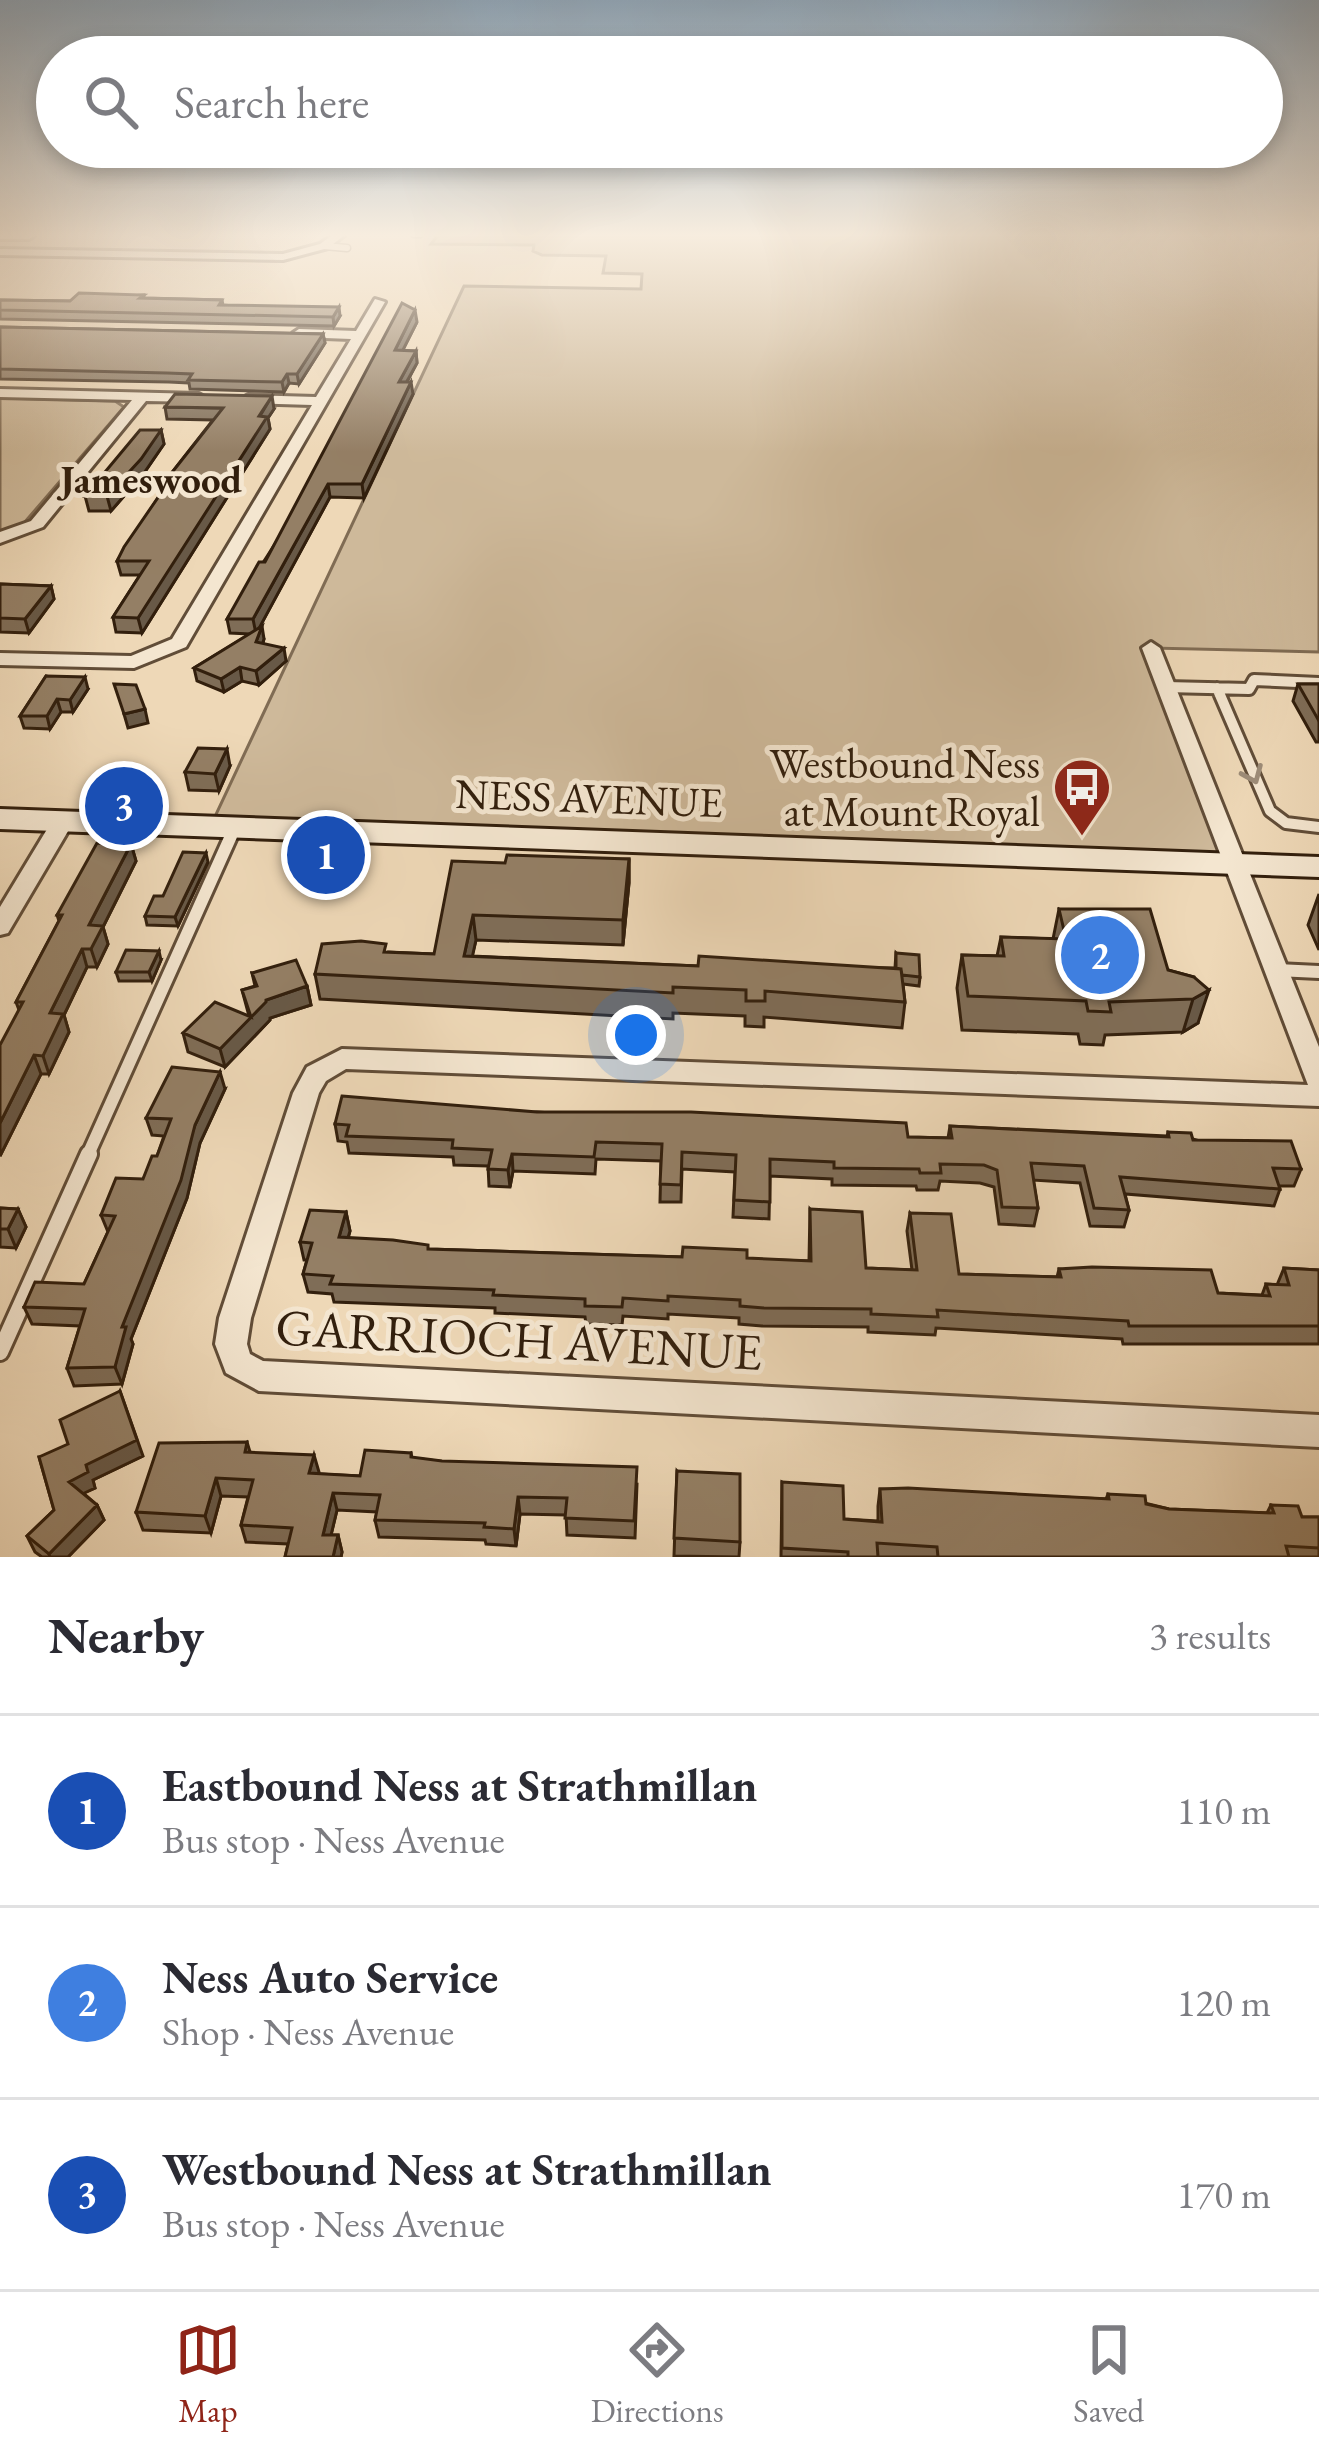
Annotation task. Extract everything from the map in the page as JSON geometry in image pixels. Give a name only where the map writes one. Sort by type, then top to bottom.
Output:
[{"type":"main road","name":"NESS AVENUE","points":[[0,818],[1319,867]]},
{"type":"street","points":[[0,659],[134,662],[179,643],[376,307]]},
{"type":"street","points":[[292,333],[358,335]]},
{"type":"street","points":[[0,394],[209,398]]},
{"type":"street","points":[[0,538],[28,530],[43,519],[142,397]]},
{"type":"street","points":[[231,399],[320,401]]},
{"type":"street","points":[[1151,648],[1319,1081]]},
{"type":"street","points":[[0,927],[63,821]]},
{"type":"street","name":"GARRIOCH AVENUE","points":[[1319,1096],[342,1059],[316,1074],[306,1093],[235,1318],[231,1344],[237,1364],[260,1376],[1319,1431]]},
{"type":"lane","points":[[1166,687],[1249,689],[1254,680],[1319,683]]},
{"type":"lane","points":[[1217,688],[1270,812],[1286,824],[1319,827]]},
{"type":"lane","points":[[0,1352],[235,827]]},
{"type":"lane","points":[[1277,970],[1319,972]]},
{"type":"shaded area","points":[[454,307],[1319,307],[1319,652],[1152,648],[1237,864],[211,825]]},
{"type":"shaded area","points":[[0,398],[115,401],[124,407],[24,523],[0,533]]},
{"type":"building","points":[[0,307],[339,307],[333,317]]},
{"type":"building","points":[[400,307],[415,310],[395,350],[416,351],[399,382],[411,382],[362,484],[328,484],[253,619],[227,619],[259,562],[265,562]]},
{"type":"building","points":[[0,327],[323,334],[297,374],[287,374],[282,382],[188,380],[192,374],[0,369]]},
{"type":"building","points":[[175,394],[272,396],[259,416],[267,417],[138,618],[113,617],[149,561],[117,561],[124,547],[170,480],[166,480],[223,408],[165,407]]},
{"type":"building","points":[[140,430],[161,430],[107,496],[85,496]]},
{"type":"building","points":[[0,584],[51,586],[25,619],[0,618]]},
{"type":"building","points":[[262,626],[256,642],[284,648],[256,671],[240,667],[221,679],[194,668]]},
{"type":"building","points":[[46,676],[85,677],[70,700],[57,699],[47,716],[20,716]]},
{"type":"building","points":[[114,684],[136,685],[145,709],[124,714]]},
{"type":"building","points":[[1298,684],[1319,684],[1319,721]]},
{"type":"building","points":[[198,748],[227,749],[215,774],[185,772]]},
{"type":"building","points":[[97,843],[131,844],[89,925],[103,926],[91,949],[82,949],[50,1013],[63,1014],[43,1056],[34,1055],[0,1123],[0,1045],[23,1002],[16,1002],[62,915],[57,915]]},
{"type":"building","points":[[183,852],[206,853],[175,917],[145,916],[154,896],[163,896]]},
{"type":"building","points":[[507,855],[629,859],[623,920],[473,915],[464,956],[698,966],[699,956],[901,969],[905,1002],[765,991],[765,1001],[746,1001],[746,990],[673,987],[673,993],[315,974],[322,944],[361,941],[386,944],[384,952],[434,954],[452,861],[505,863]]},
{"type":"building","points":[[1059,909],[1150,909],[1168,970],[1194,977],[1209,990],[1193,999],[1109,1002],[1111,1012],[1088,1011],[1086,1001],[968,996],[962,955],[1004,956],[1001,937],[1066,939]]},
{"type":"building","points":[[126,950],[159,951],[149,972],[116,972]]},
{"type":"building","points":[[896,953],[919,955],[920,977],[902,975],[896,968]]},
{"type":"building","points":[[296,960],[307,986],[266,1000],[266,1002],[220,1049],[183,1033],[215,1002],[251,1017],[242,990],[257,986],[252,973]]},
{"type":"building","points":[[172,1067],[220,1072],[195,1125],[181,1180],[122,1327],[126,1327],[115,1367],[67,1368],[85,1309],[24,1307],[35,1282],[84,1284],[115,1216],[101,1215],[116,1178],[143,1179],[152,1156],[157,1156],[171,1119],[146,1118]]},
{"type":"building","points":[[342,1096],[537,1112],[691,1112],[906,1123],[908,1137],[952,1138],[950,1126],[1169,1137],[1168,1132],[1191,1133],[1193,1140],[1291,1141],[1301,1169],[1273,1168],[1280,1189],[1120,1177],[1129,1210],[1094,1208],[1084,1166],[1031,1163],[1038,1208],[1002,1207],[997,1170],[984,1165],[940,1164],[941,1173],[920,1173],[919,1169],[834,1168],[834,1162],[770,1159],[770,1202],[734,1200],[736,1155],[682,1152],[681,1185],[660,1184],[662,1144],[596,1142],[594,1157],[512,1154],[508,1170],[488,1169],[492,1150],[452,1148],[453,1140],[346,1136],[349,1125],[335,1124]]},
{"type":"building","points":[[0,1208],[18,1209],[8,1229],[0,1229]]},
{"type":"building","points":[[810,1209],[862,1212],[866,1268],[917,1270],[910,1213],[951,1214],[959,1274],[1061,1277],[1059,1269],[1092,1267],[1211,1270],[1218,1293],[1270,1296],[1266,1284],[1289,1285],[1284,1268],[1319,1270],[1319,1326],[1129,1326],[1128,1321],[937,1310],[938,1317],[871,1314],[871,1309],[764,1308],[740,1306],[740,1300],[668,1296],[668,1301],[623,1298],[622,1307],[585,1306],[585,1299],[493,1295],[494,1290],[330,1284],[333,1276],[303,1274],[312,1243],[300,1242],[310,1210],[346,1212],[339,1237],[393,1240],[428,1245],[428,1249],[682,1257],[683,1247],[747,1250],[747,1258],[811,1261]]},
{"type":"building","points":[[120,1391],[137,1440],[86,1465],[88,1472],[69,1482],[97,1505],[49,1554],[27,1536],[54,1510],[39,1457],[68,1444],[60,1420]]},
{"type":"building","points":[[247,1442],[245,1452],[314,1455],[309,1473],[360,1476],[365,1450],[442,1461],[637,1467],[634,1521],[565,1518],[567,1498],[518,1497],[514,1529],[484,1527],[485,1523],[375,1520],[380,1495],[333,1493],[323,1535],[338,1535],[333,1557],[285,1557],[292,1528],[241,1525],[253,1480],[216,1478],[205,1516],[136,1512],[159,1443]]},
{"type":"building","points":[[677,1471],[740,1474],[740,1542],[674,1538]]},
{"type":"building","points":[[782,1482],[843,1486],[844,1519],[882,1522],[880,1489],[1109,1499],[1108,1494],[1145,1496],[1146,1504],[1169,1509],[1274,1513],[1271,1505],[1298,1506],[1302,1517],[1319,1517],[1319,1548],[1286,1546],[1289,1557],[938,1557],[937,1547],[877,1543],[878,1557],[848,1557],[848,1552],[782,1548]]},
{"type":"place","name":"Westbound Ness at Strathmillan","points":[[124,806]]},
{"type":"place","name":"Westbound Ness at Mount Royal","points":[[1082,838]]},
{"type":"place","name":"Eastbound Ness at Strathmillan","points":[[326,855]]},
{"type":"place","name":"Ness Auto Service","points":[[1100,955]]},
{"type":"district","name":"Jameswood","points":[[151,479]]}]
